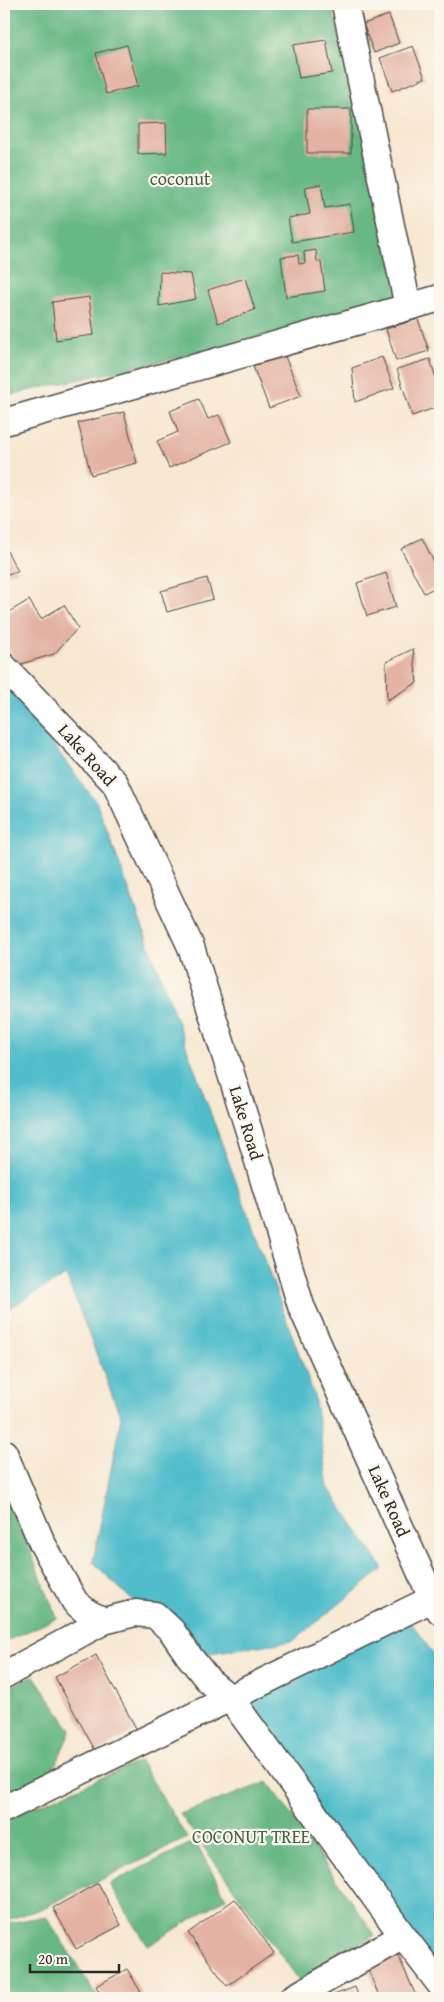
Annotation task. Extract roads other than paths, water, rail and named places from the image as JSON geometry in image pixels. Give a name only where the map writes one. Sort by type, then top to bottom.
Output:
[{"type":"street","points":[[345,4],[408,307]]},
{"type":"street","points":[[4,422],[440,298]]},
{"type":"street","name":"Lake Road","points":[[4,667],[115,784],[186,938],[249,1131],[301,1306],[438,1601]]},
{"type":"street","points":[[4,1453],[42,1543],[75,1602],[88,1613],[104,1621]]},
{"type":"street","points":[[4,1809],[438,1601]]},
{"type":"street","points":[[4,1675],[104,1621],[135,1613],[155,1615],[172,1631],[209,1681],[231,1699],[440,1984]]},
{"type":"street","points":[[293,1998],[403,1936]]},
{"type":"water","points":[[4,680],[97,803],[314,1395],[328,1487],[383,1569],[293,1641],[189,1656],[93,1562],[121,1418],[66,1275],[4,1311]]},
{"type":"water","points":[[404,1612],[440,1664],[440,1977],[231,1699]]},
{"type":"park label","name":"coconut","points":[[180,179]]},
{"type":"park label","name":"COCONUT TREE","points":[[251,1837]]}]
